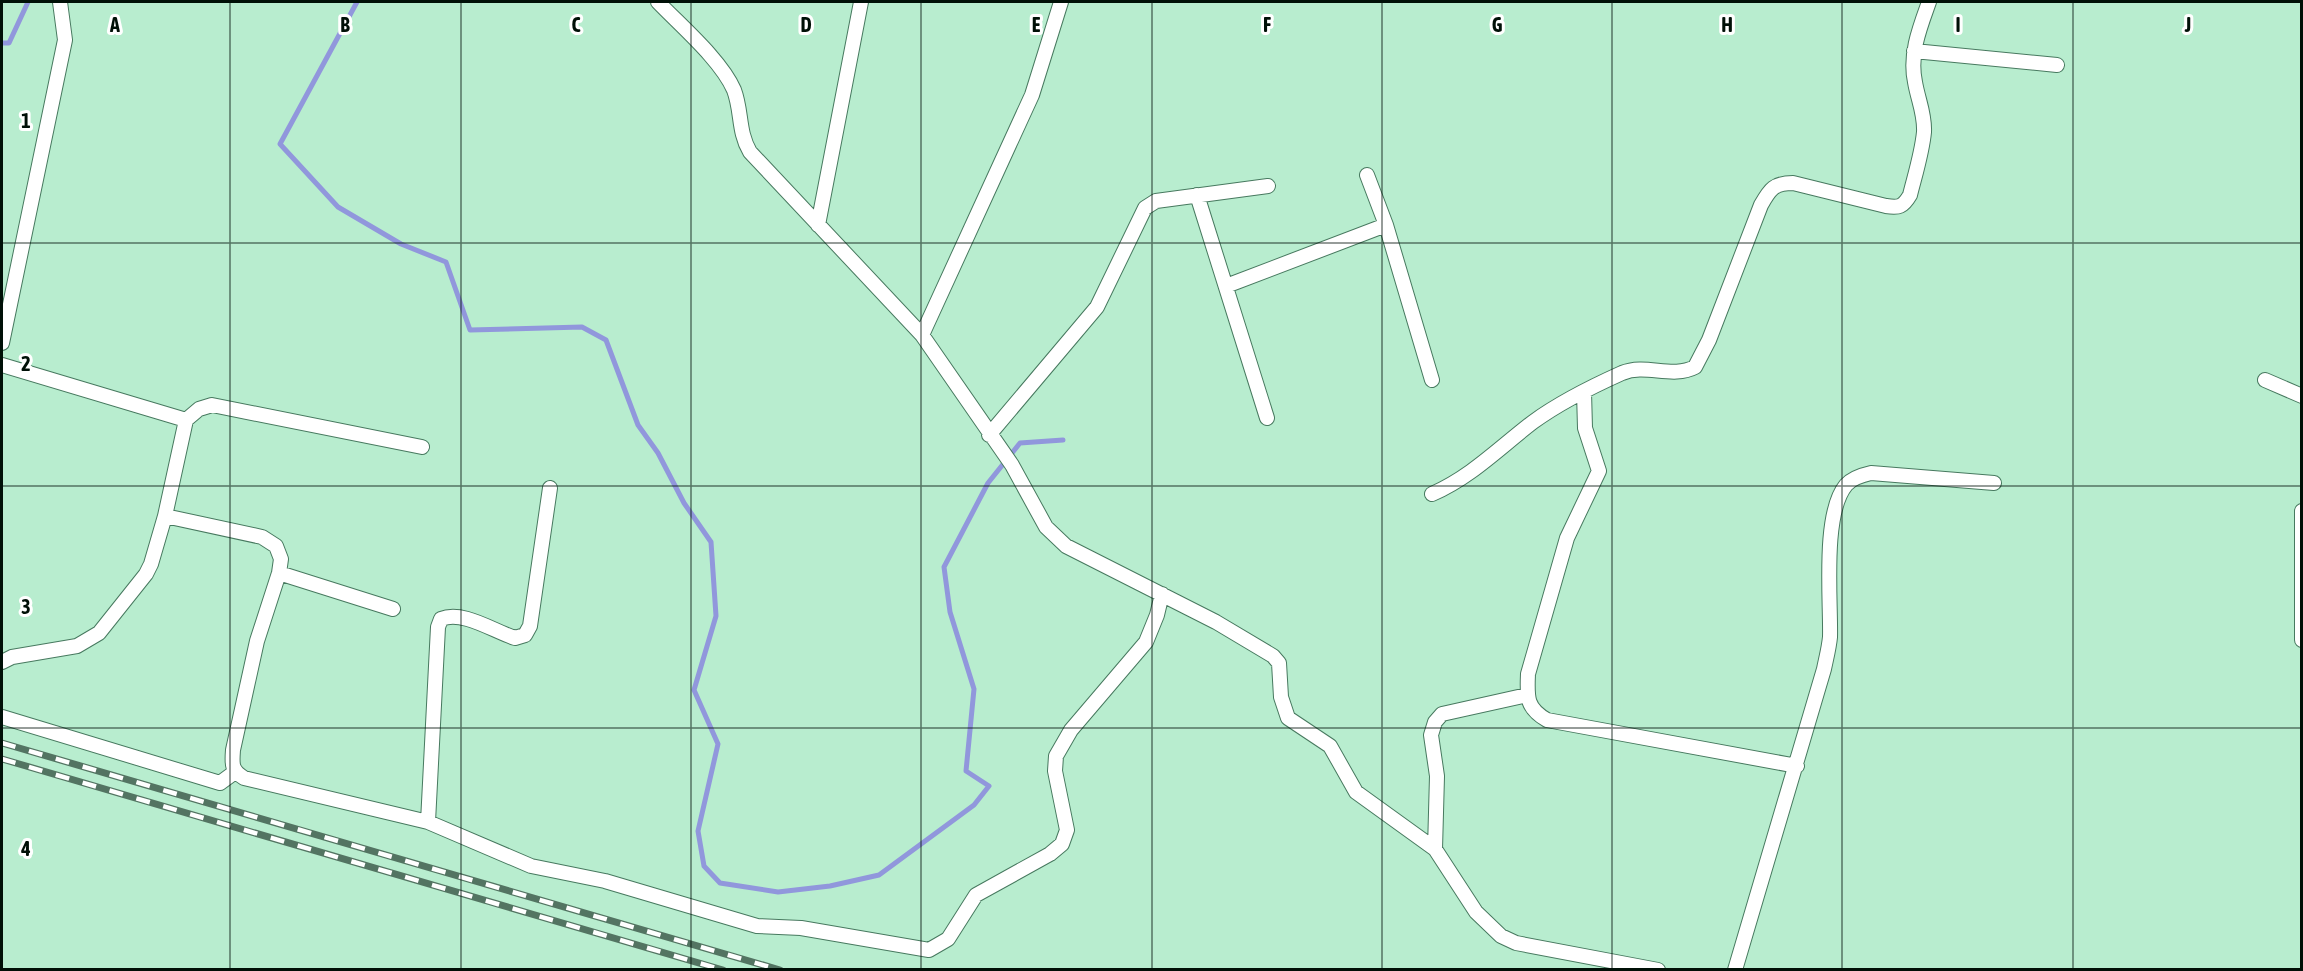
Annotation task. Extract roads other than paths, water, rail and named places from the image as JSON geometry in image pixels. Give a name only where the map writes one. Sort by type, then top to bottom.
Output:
[{"type":"street","points":[[2,343],[65,40],[60,2]]},
{"type":"street","points":[[658,2],[727,78],[736,99],[740,131],[750,152],[922,335],[1012,465],[1046,527],[1056,537],[1066,546],[1216,622],[1273,656],[1279,663],[1281,697],[1288,718],[1330,746],[1356,792],[1435,849],[1476,912],[1501,936],[1516,943],[1654,969]]},
{"type":"street","points":[[818,225],[861,2]]},
{"type":"street","points":[[922,335],[1032,95],[1061,2]]},
{"type":"street","points":[[1432,494],[1458,483],[1535,421],[1624,372],[1645,370],[1675,373],[1695,367],[1709,340],[1761,205],[1772,186],[1779,183],[1793,183],[1886,206],[1899,208],[1905,204],[1910,195],[1924,133],[1924,114],[1914,81],[1914,51],[1917,35],[1929,2]]},
{"type":"street","points":[[1914,51],[2057,65]]},
{"type":"street","points":[[1367,175],[1386,225],[1432,380]]},
{"type":"street","points":[[991,437],[1097,307],[1145,208],[1156,201],[1268,186]]},
{"type":"street","points":[[1197,195],[1267,418]]},
{"type":"street","points":[[1226,286],[1386,225]]},
{"type":"street","points":[[2,366],[186,420]]},
{"type":"street","points":[[2265,380],[2301,396]]},
{"type":"street","points":[[1584,392],[1585,428],[1599,471],[1567,538],[1528,674],[1527,695],[1535,712],[1548,720],[1797,766]]},
{"type":"street","points":[[2,662],[12,657],[77,646],[99,633],[146,574],[165,516],[186,420],[199,409],[212,405],[422,447]]},
{"type":"street","points":[[1735,969],[1776,827],[1797,766],[1830,639],[1828,570],[1838,500],[1846,485],[1857,476],[1870,473],[1994,483]]},
{"type":"street","points":[[428,822],[438,627],[441,619],[449,616],[462,618],[515,638],[525,634],[530,626],[550,488]]},
{"type":"street","points":[[2301,511],[2301,640]]},
{"type":"street","points":[[165,516],[262,537],[276,546],[280,559],[279,573],[257,641],[233,750],[232,764],[235,772],[261,783],[428,822],[531,866],[604,881],[757,926],[801,928],[929,950],[948,939],[976,895],[1050,854],[1062,844],[1067,830],[1055,771],[1056,756],[1071,730],[1146,642],[1157,615],[1162,594]]},
{"type":"street","points":[[279,573],[393,609]]},
{"type":"street","points":[[1435,849],[1437,776],[1431,735],[1435,722],[1442,714],[1527,695]]},
{"type":"street","points":[[2,717],[220,783],[235,772]]},
{"type":"waterway","points":[[2,43],[9,43],[28,2]]},
{"type":"waterway","points":[[357,2],[280,144],[338,207],[401,244],[446,262],[470,330],[582,327],[606,340],[638,425],[658,453],[684,503],[711,542],[716,616],[694,690],[718,744],[698,831],[704,866],[720,883],[778,892],[830,886],[879,875],[974,805],[989,786],[966,771],[974,689],[950,612],[944,567],[988,483],[1020,443],[1063,440]]},
{"type":"railway","points":[[2,743],[780,970]]},
{"type":"railway","points":[[2,759],[723,970]]}]
